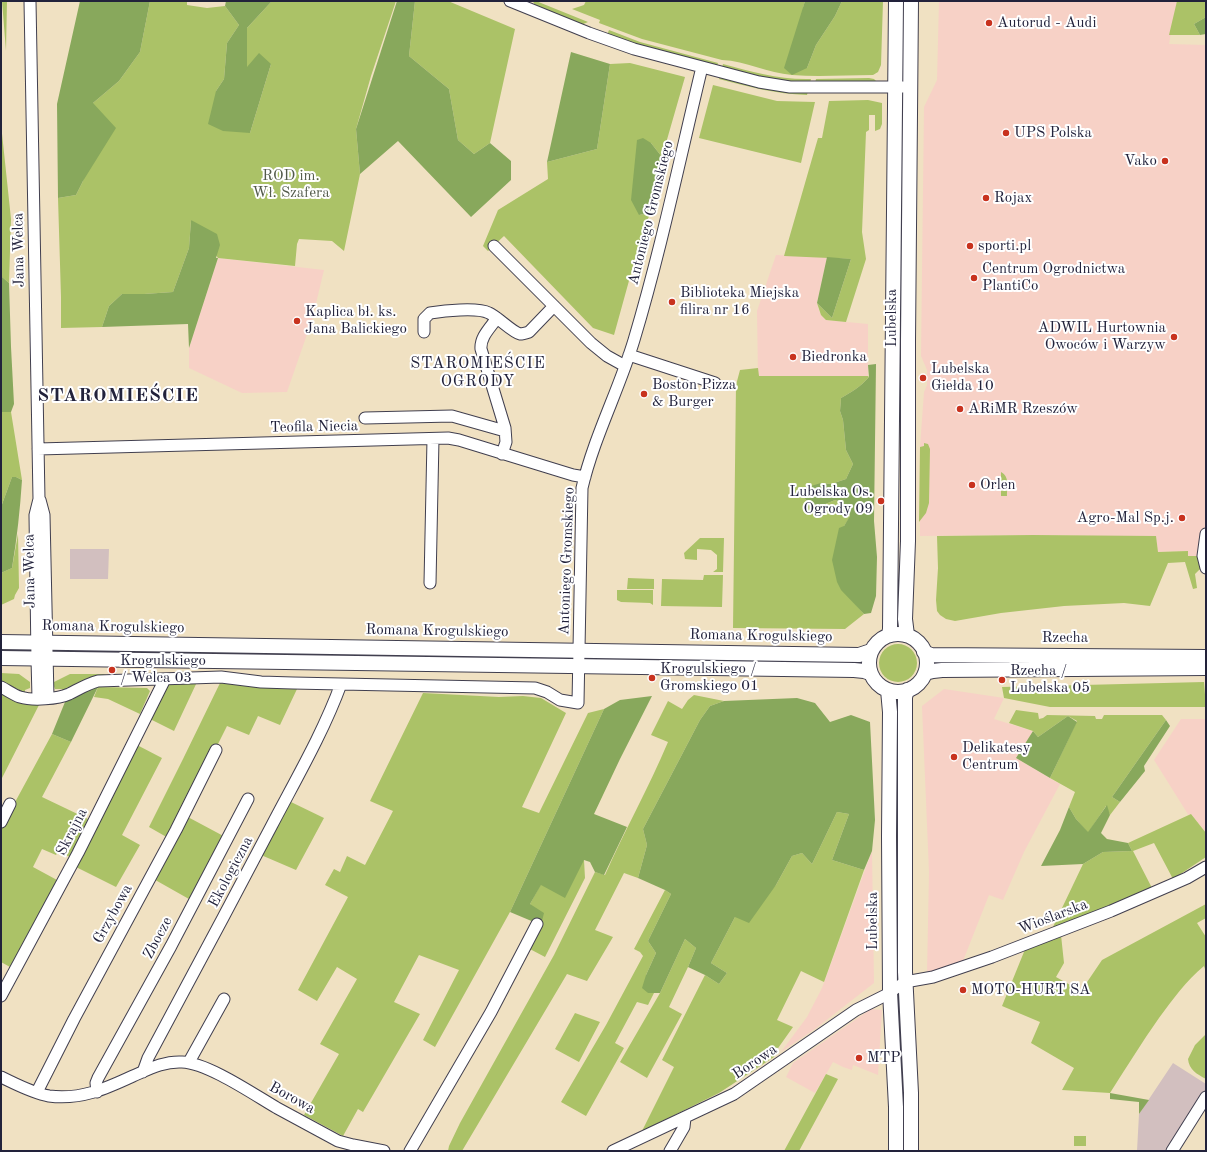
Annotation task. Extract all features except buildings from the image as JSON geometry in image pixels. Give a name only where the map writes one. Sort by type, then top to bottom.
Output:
[{"type":"main road","name":"Lubelska","points":[[889,635],[896,1]]},
{"type":"main road","name":"Lubelska","points":[[907,636],[905,614],[908,541],[911,1]]},
{"type":"main road","points":[[899,634],[907,636],[919,643],[924,652],[927,663],[925,673],[920,682],[907,690],[896,692],[888,690],[878,684],[870,673],[869,663],[871,651],[880,640],[889,635],[899,634]]},
{"type":"main road","name":"Romana Krogulskiego","points":[[1,642],[859,655],[871,651]]},
{"type":"main road","name":"Rzecha","points":[[924,652],[931,655],[1206,662]]},
{"type":"main road","points":[[1,658],[854,670],[870,673]]},
{"type":"main road","name":"Rzecha","points":[[925,673],[942,670],[1206,662]]},
{"type":"main road","name":"Lubelska","points":[[888,690],[890,712],[890,992],[896,1107],[896,1151]]},
{"type":"main road","name":"Lubelska","points":[[907,690],[905,697],[905,982],[911,1093],[911,1151]]},
{"type":"street","name":"Jana Welca","points":[[30,1],[39,499],[35,515],[42,643],[43,698]]},
{"type":"street","points":[[510,1],[589,33],[634,49],[759,82],[790,87],[910,88]]},
{"type":"street","name":"Antoniego Gromskiego","points":[[342,684],[535,688],[547,692],[560,700],[578,703],[582,490],[587,467],[629,355],[650,286],[702,67]]},
{"type":"street","points":[[494,246],[591,343],[607,356],[625,366]]},
{"type":"street","points":[[424,332],[424,319],[430,313],[479,310],[488,312],[514,331],[520,334],[525,334],[529,332],[554,306]]},
{"type":"street","points":[[497,318],[480,344],[505,431],[506,442],[502,454]]},
{"type":"street","points":[[629,355],[715,383]]},
{"type":"street","points":[[365,418],[452,416],[505,431]]},
{"type":"street","name":"Teofila Niecia","points":[[38,449],[448,438],[459,440],[573,476],[585,477]]},
{"type":"street","points":[[430,583],[432,439]]},
{"type":"street","points":[[1206,534],[1203,556],[1206,568]]},
{"type":"street","points":[[1,687],[20,697],[43,698],[68,695],[98,681],[221,677],[261,682],[342,684]]},
{"type":"street","name":"Skrajna","points":[[1,996],[78,853],[165,679]]},
{"type":"street","name":"Ekologiczna","points":[[143,1072],[148,1058],[319,737],[342,684]]},
{"type":"street","name":"Grzybowa","points":[[37,1092],[74,1018],[180,824],[216,750]]},
{"type":"street","name":"Zbocze","points":[[97,1092],[96,1083],[98,1078],[171,946],[248,799]]},
{"type":"street","points":[[1,822],[10,804]]},
{"type":"street","name":"Wioślarska","points":[[905,982],[933,977],[1042,938],[1171,885],[1206,867]]},
{"type":"street","points":[[410,1151],[491,1012],[537,924]]},
{"type":"street","name":"Borowa","points":[[613,1151],[734,1094],[856,1010],[890,992],[905,982]]},
{"type":"street","points":[[189,1062],[224,999]]},
{"type":"street","name":"Borowa","points":[[1,1077],[48,1096],[81,1095],[97,1092],[167,1063],[189,1062],[197,1064],[218,1075],[338,1141],[384,1151]]},
{"type":"street","points":[[1172,1151],[1206,1097]]},
{"type":"street","points":[[670,1151],[684,1127],[685,1118]]},
{"type":"shaded area","points":[[939,1],[1177,1],[1169,44],[1206,45],[1206,558],[1188,556],[1187,551],[1158,552],[1156,537],[1033,535],[920,536],[920,447],[924,392],[927,385],[927,370],[921,356],[924,107],[937,80]]},
{"type":"shaded area","points":[[776,255],[827,257],[817,303],[818,308],[821,315],[826,320],[868,324],[868,376],[758,376],[757,311]]},
{"type":"shaded area","points":[[218,258],[324,270],[312,320],[287,392],[242,393],[189,368],[189,348]]},
{"type":"shaded area","points":[[70,549],[109,549],[108,579],[70,579]]},
{"type":"shaded area","points":[[944,689],[1004,698],[994,719],[1033,731],[1016,758],[1060,784],[1024,852],[1003,900],[989,895],[963,961],[927,973],[929,872],[922,706]]},
{"type":"shaded area","points":[[1181,719],[1206,719],[1206,833],[1191,814],[1189,816],[1154,760]]},
{"type":"shaded area","points":[[872,851],[874,983],[815,1029],[781,1052],[807,1017],[822,988]]},
{"type":"shaded area","points":[[871,1009],[882,1010],[878,1075],[853,1065],[852,1070],[833,1062],[815,1093],[786,1077],[793,1063]]},
{"type":"shaded area","points":[[1173,1063],[1206,1084],[1206,1107],[1179,1151],[1137,1151],[1139,1114]]},
{"type":"green space","points":[[2,1],[7,1],[6,51]]},
{"type":"green space","points":[[80,1],[150,1],[140,52],[119,81],[93,103],[116,128],[76,195],[58,198],[57,104]]},
{"type":"green space","name":"ROD im. Wł. Szafera","points":[[150,1],[187,1],[187,5],[207,8],[225,6],[239,25],[227,43],[224,79],[216,91],[250,133],[271,64],[247,68],[247,28],[272,1],[396,1],[371,76],[356,129],[360,174],[344,251],[332,241],[299,239],[297,244],[295,266],[218,258],[191,220],[189,248],[173,292],[122,294],[109,306],[102,327],[61,328],[58,198],[76,195],[83,181],[93,103],[119,81],[140,52]]},
{"type":"green space","points":[[226,1],[272,1],[247,28],[247,67],[259,53],[271,64],[250,133],[223,131],[208,124],[216,91],[224,79],[227,43],[239,25],[225,6]]},
{"type":"green space","points":[[397,1],[415,1],[409,56],[449,89],[458,140],[474,154],[490,143],[511,161],[511,180],[471,217],[398,141],[360,174],[356,129]]},
{"type":"green space","points":[[415,1],[448,1],[515,29],[490,143],[474,154],[458,140],[449,89],[409,56]]},
{"type":"green space","points":[[533,1],[588,22],[581,25],[535,6]]},
{"type":"green space","points":[[586,1],[805,1],[803,8],[807,68],[816,45],[835,16],[842,1],[883,1],[881,65],[878,72],[873,75],[802,76],[783,74],[740,62],[722,60],[642,39],[599,23],[600,20],[572,9],[584,5]]},
{"type":"green space","points":[[805,1],[842,1],[835,16],[816,45],[807,68],[792,75],[784,68]]},
{"type":"green space","points":[[1177,1],[1206,1],[1206,17],[1194,24],[1200,35],[1169,35]]},
{"type":"green space","points":[[1206,17],[1206,34],[1200,35],[1194,24]]},
{"type":"green space","points":[[609,30],[640,42],[718,63],[717,66],[632,43],[607,35]]},
{"type":"green space","points":[[571,52],[610,64],[597,149],[547,162]]},
{"type":"green space","points":[[630,63],[685,77],[662,157],[651,143],[639,215],[650,213],[635,259],[614,335],[593,328],[504,236],[488,251],[483,246],[498,210],[548,179],[547,162],[597,149],[610,64]]},
{"type":"green space","points":[[723,64],[755,73],[777,77],[811,79],[810,83],[781,82],[722,68]]},
{"type":"green space","points":[[720,75],[808,91],[807,95],[773,92],[719,79]]},
{"type":"green space","points":[[869,78],[876,81],[815,83],[816,79]]},
{"type":"green space","points":[[713,85],[777,101],[815,102],[801,163],[699,138]]},
{"type":"green space","points":[[868,100],[882,103],[882,124],[880,129],[875,131],[875,115],[869,115],[869,130],[866,132],[862,232],[866,259],[846,322],[826,320],[821,315],[817,303],[832,318],[851,259],[784,256],[818,138],[822,138],[829,101]]},
{"type":"green space","points":[[1,124],[11,219],[9,283],[1,276]]},
{"type":"green space","points":[[643,138],[651,143],[662,157],[650,213],[639,215],[631,200],[637,140]]},
{"type":"green space","points":[[191,220],[217,234],[220,245],[216,258],[218,258],[189,348],[188,324],[102,327],[109,306],[122,294],[173,292],[189,248]]},
{"type":"green space","points":[[827,257],[851,259],[832,318],[817,303]]},
{"type":"green space","points":[[1,276],[9,283],[14,404],[11,412],[1,412]]},
{"type":"green space","points":[[876,364],[874,521],[877,557],[876,596],[871,613],[864,614],[841,590],[837,582],[832,560],[839,528],[844,526],[850,516],[840,502],[835,500],[823,505],[811,505],[805,499],[806,492],[811,486],[821,483],[831,484],[846,479],[853,464],[846,450],[843,420],[840,411],[841,398],[856,389],[869,377],[868,365]]},
{"type":"green space","points":[[758,368],[759,376],[869,377],[856,389],[841,398],[840,411],[843,420],[846,450],[853,464],[846,479],[831,484],[821,483],[805,499],[811,505],[823,505],[835,500],[840,502],[850,517],[844,526],[850,598],[864,614],[845,629],[733,628],[736,385],[740,370]]},
{"type":"green space","points":[[1,412],[11,412],[22,480],[12,477],[1,507]]},
{"type":"green space","points":[[924,443],[928,444],[930,449],[929,503],[926,513],[919,522],[920,447],[924,446]]},
{"type":"green space","points":[[1001,472],[1007,479],[1007,496],[1001,496]]},
{"type":"green space","points":[[12,477],[22,480],[18,524],[12,568],[1,573],[1,507]]},
{"type":"green space","points":[[18,534],[19,588],[14,599],[1,605],[1,573],[12,568]]},
{"type":"green space","points":[[937,536],[1156,536],[1158,552],[1188,551],[1188,556],[1197,556],[1201,568],[1195,574],[1197,588],[1193,589],[1185,562],[1168,563],[1150,606],[1124,603],[1064,606],[1001,613],[955,621],[946,619],[940,615],[937,611],[936,600],[938,568]]},
{"type":"green space","points":[[700,538],[724,538],[723,572],[713,572],[717,569],[717,555],[711,550],[697,549],[697,560],[685,559],[684,553]]},
{"type":"green space","points":[[704,575],[723,575],[722,607],[661,606],[662,579],[703,580]]},
{"type":"green space","points":[[628,578],[654,579],[654,589],[627,589]]},
{"type":"green space","points":[[617,590],[653,590],[653,605],[650,603],[621,602],[617,600]]},
{"type":"green space","points":[[894,644],[902,644],[912,649],[916,656],[916,670],[912,677],[902,682],[894,682],[884,677],[882,674],[879,667],[879,659],[884,649],[887,647]]},
{"type":"green space","points":[[1,673],[19,674],[30,682],[30,688],[25,690],[25,693],[1,681]]},
{"type":"green space","points":[[70,674],[103,674],[110,676],[84,680],[63,692],[62,689],[55,689],[53,684],[54,682]]},
{"type":"green space","points":[[172,682],[197,682],[174,731],[150,719],[167,685]]},
{"type":"green space","points":[[1204,682],[1206,707],[1050,707],[1004,698],[1002,687]]},
{"type":"green space","points":[[220,683],[297,689],[280,725],[258,716],[249,735],[227,726],[199,782],[186,816],[229,839],[196,903],[150,877],[170,839],[149,827]]},
{"type":"green space","points":[[98,687],[147,688],[150,691],[140,714],[108,699],[94,697]]},
{"type":"green space","points":[[98,687],[71,742],[52,734],[65,702],[88,689]]},
{"type":"green space","points":[[423,693],[499,697],[523,696],[541,698],[566,713],[522,807],[539,813],[588,713],[604,709],[510,912],[435,1047],[423,1040],[459,970],[419,955],[394,1002],[420,1014],[363,1112],[358,1109],[343,1136],[304,1115],[339,1054],[320,1044],[357,979],[337,967],[317,1001],[298,990],[348,897],[325,885],[334,869],[340,872],[347,856],[365,865],[393,811],[370,801]]},
{"type":"green space","points":[[1,694],[26,704],[40,703],[1,780]]},
{"type":"green space","points":[[694,695],[724,701],[710,706],[700,720],[643,829],[647,845],[638,878],[624,873],[595,930],[613,937],[587,981],[567,974],[462,1151],[448,1151],[460,1123],[554,955],[595,872],[605,875],[668,742],[651,735],[668,701],[682,709],[688,700]]},
{"type":"green space","points":[[652,696],[594,814],[627,827],[604,875],[595,872],[590,862],[584,860],[565,898],[541,885],[530,904],[544,913],[541,925],[510,912],[604,709],[620,700]]},
{"type":"green space","points":[[797,698],[815,703],[830,722],[851,715],[870,722],[875,820],[872,851],[864,870],[832,860],[849,814],[837,812],[812,864],[802,853],[792,856],[776,885],[749,923],[735,917],[711,963],[727,973],[719,984],[688,967],[696,948],[685,939],[660,993],[648,993],[642,988],[656,953],[648,941],[671,894],[638,878],[647,845],[643,829],[700,720],[710,706],[724,701]]},
{"type":"green space","points":[[1016,710],[1038,713],[1039,719],[1047,715],[1095,716],[1096,719],[1102,719],[1104,715],[1162,715],[1166,720],[1112,797],[1120,802],[1110,815],[1106,806],[1088,833],[1076,819],[1069,807],[1075,792],[1050,778],[1077,721],[1068,716],[1038,737],[1033,731],[1009,723]]},
{"type":"green space","points":[[1068,716],[1077,722],[1050,778],[1016,758],[1033,731],[1038,737]]},
{"type":"green space","points":[[1166,720],[1170,726],[1144,766],[1145,771],[1120,802],[1112,797]]},
{"type":"green space","points":[[52,734],[71,742],[42,797],[88,819],[70,857],[58,852],[56,855],[42,849],[33,867],[57,880],[10,967],[1,962],[1,828]]},
{"type":"green space","points":[[137,745],[162,758],[122,835],[140,845],[116,887],[76,867]]},
{"type":"green space","points":[[291,802],[324,818],[296,870],[261,855]]},
{"type":"green space","points":[[1107,805],[1110,815],[1101,833],[1107,839],[1128,843],[1132,851],[1103,852],[1083,864],[1041,866],[1060,830],[1069,807],[1076,819],[1088,832]]},
{"type":"green space","points":[[837,812],[849,814],[832,860],[864,870],[824,982],[801,971],[777,1020],[793,1027],[776,1051],[774,1057],[719,1093],[642,1131],[674,1067],[662,1060],[705,975],[719,984],[727,973],[711,963],[735,917],[776,885],[792,856],[802,853],[812,864]]},
{"type":"green space","points":[[1191,814],[1206,833],[1206,857],[1173,879],[1154,843],[1133,851],[1152,888],[1052,929],[1083,864],[1103,852],[1132,851],[1128,843]]},
{"type":"green space","points":[[584,860],[585,878],[545,957],[528,948],[541,925],[530,904],[541,884]]},
{"type":"green space","points":[[665,890],[671,894],[648,941],[656,953],[646,975],[648,993],[654,993],[648,1005],[637,1002],[615,1043],[624,1048],[586,1116],[561,1102],[606,1025],[643,956],[640,952],[634,949]]},
{"type":"green space","points":[[1206,904],[1206,918],[1197,923],[1206,937],[1206,972],[1204,966],[1191,978],[1175,997],[1146,1036],[1110,1093],[1062,1090],[1074,1068],[1031,1043],[1040,1022],[1002,1006],[1026,947],[1061,935],[1064,963],[1056,977],[1081,991],[1102,960]]},
{"type":"green space","points":[[685,939],[696,948],[669,1007],[682,1014],[647,1078],[620,1062],[660,993]]},
{"type":"green space","points":[[575,1013],[600,1022],[579,1062],[555,1049]]},
{"type":"green space","points":[[1206,1034],[1206,1079],[1192,1069],[1188,1059],[1195,1045]]},
{"type":"green space","points":[[826,1074],[838,1079],[799,1151],[784,1151]]},
{"type":"green space","points":[[1110,1093],[1149,1100],[1139,1114],[1139,1102],[1110,1099]]},
{"type":"green space","points":[[1074,1136],[1086,1136],[1086,1146],[1074,1146]]},
{"type":"place","name":"Autorud - Audi","points":[[989,23]]},
{"type":"place","name":"UPS Polska","points":[[1006,133]]},
{"type":"place","name":"Vako","points":[[1165,161]]},
{"type":"place","name":"Rojax","points":[[986,198]]},
{"type":"place","name":"sporti.pl","points":[[970,246]]},
{"type":"place","name":"Centrum Ogrodnictwa PlantiCo","points":[[974,278]]},
{"type":"place","name":"Biblioteka Miejska filira nr 16","points":[[672,302]]},
{"type":"place","name":"Kaplica bł. ks. Jana Balickiego","points":[[297,321]]},
{"type":"place","name":"ADWIL Hurtownia Owoców i Warzyw","points":[[1174,337]]},
{"type":"place","name":"Biedronka","points":[[793,357]]},
{"type":"place","name":"Lubelska Giełda 10","points":[[923,378]]},
{"type":"place","name":"Boston Pizza & Burger","points":[[644,394]]},
{"type":"place","name":"ARiMR Rzeszów","points":[[960,409]]},
{"type":"place","name":"Orlen","points":[[972,485]]},
{"type":"place","name":"Lubelska Os. Ogrody 09","points":[[881,501]]},
{"type":"place","name":"Agro-Mal Sp.j.","points":[[1182,518]]},
{"type":"place","name":"Krogulskiego / Welca 03","points":[[112,670]]},
{"type":"place","name":"Krogulskiego / Gromskiego 01","points":[[652,678]]},
{"type":"place","name":"Rzecha / Lubelska 05","points":[[1002,680]]},
{"type":"place","name":"Delikatesy Centrum","points":[[954,757]]},
{"type":"place","name":"MOTO-HURT SA","points":[[963,990]]},
{"type":"place","name":"MTP","points":[[859,1058]]},
{"type":"district","name":"STAROMIEŚCIE OGRODY","points":[[478,373]]},
{"type":"district","name":"STAROMIEŚCIE","points":[[118,396]]}]
